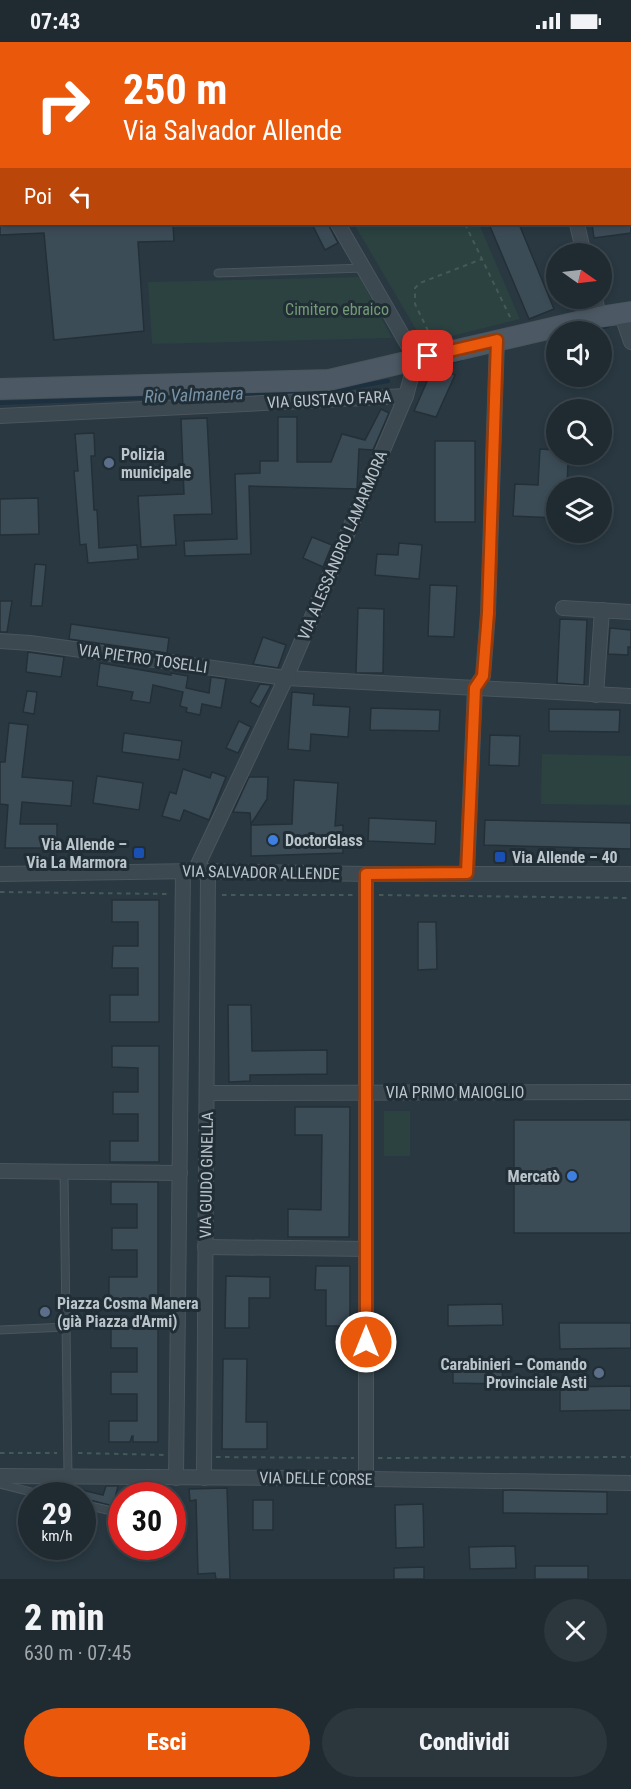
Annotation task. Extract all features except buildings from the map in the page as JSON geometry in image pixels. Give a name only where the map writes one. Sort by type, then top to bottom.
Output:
[{"type":"street","points":[[339,225],[416,359]]},
{"type":"street","points":[[577,225],[581,243]]},
{"type":"street","points":[[0,389],[329,380],[518,335],[594,309]]},
{"type":"street","points":[[603,309],[626,313],[631,342]]},
{"type":"street","points":[[467,873],[475,688],[483,676],[488,613],[497,340]]},
{"type":"street","name":"VIA ALESSANDRO LAMARMORA","points":[[195,871],[286,678],[406,396],[416,359]]},
{"type":"street","name":"VIA GUSTAVO FARA","points":[[0,416],[406,396]]},
{"type":"street","points":[[563,608],[631,612]]},
{"type":"street","points":[[597,695],[602,610]]},
{"type":"street","name":"VIA PIETRO TOSELLI","points":[[0,641],[30,643],[286,678],[631,696]]},
{"type":"street","name":"VIA SALVADOR ALLENDE","points":[[0,874],[195,871],[366,874],[631,874]]},
{"type":"street","name":"VIA GUIDO GINELLA","points":[[176,1478],[182,894],[195,871],[209,894],[204,1478]]},
{"type":"street","points":[[366,874],[366,1479]]},
{"type":"street","name":"VIA PRIMO MAIOGLIO","points":[[207,1093],[631,1092]]},
{"type":"street","name":"VIA GUIDO GINELLA","points":[[0,1171],[180,1173]]},
{"type":"street","points":[[205,1247],[366,1249]]},
{"type":"street","name":"VIA DELLE CORSE","points":[[0,1476],[631,1484]]},
{"type":"lane","points":[[218,273],[363,268]]},
{"type":"lane","points":[[64,1172],[68,1476]]},
{"type":"lane","points":[[0,1330],[66,1327]]},
{"type":"lane","points":[[0,1484],[18,1489]]},
{"type":"path","points":[[465,225],[518,335]]},
{"type":"path","points":[[439,354],[415,304],[415,288],[420,283],[482,259]]},
{"type":"path","points":[[0,892],[182,894]]},
{"type":"path","points":[[209,894],[631,898]]},
{"type":"path","points":[[0,1453],[177,1455]]},
{"type":"path","points":[[204,1456],[631,1457]]},
{"type":"green space","points":[[355,225],[479,225],[520,319],[424,343]]},
{"type":"green space","name":"Cimitero ebraico","points":[[360,277],[392,338],[152,344],[148,282]]},
{"type":"green space","points":[[542,754],[631,756],[631,805],[541,804]]},
{"type":"green space","points":[[384,1111],[410,1111],[410,1156],[384,1156]]},
{"type":"waterway","name":"Rio Valmanera","points":[[431,368],[461,359]]},
{"type":"waterway","name":"Rio Valmanera","points":[[0,403],[338,390],[388,381]]},
{"type":"place","name":"Polizia municipale","points":[[109,463]]},
{"type":"place","name":"DoctorGlass","points":[[273,840]]},
{"type":"place","name":"Via Allende – Via La Marmora","points":[[139,853]]},
{"type":"place","name":"Via Allende – 40","points":[[500,857]]},
{"type":"place","name":"Mercatò","points":[[572,1176]]},
{"type":"place","name":"Piazza Cosma Manera (già Piazza d'Armi)","points":[[45,1312]]},
{"type":"place","name":"Carabinieri – Comando Provinciale Asti","points":[[599,1373]]},
{"type":"route","points":[[366,1342],[366,874],[467,873],[475,688],[483,676],[488,613],[497,340],[428,356]]}]
